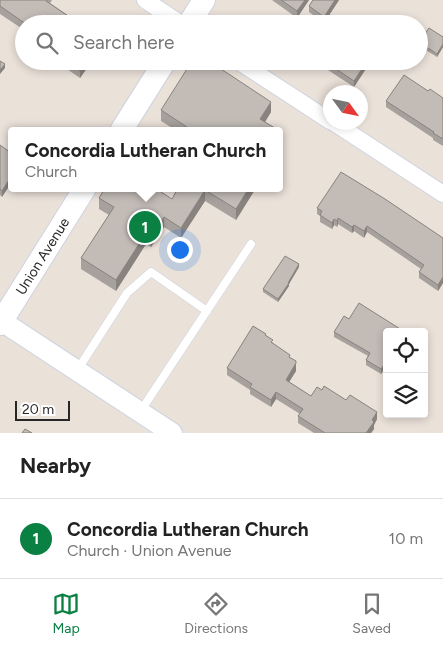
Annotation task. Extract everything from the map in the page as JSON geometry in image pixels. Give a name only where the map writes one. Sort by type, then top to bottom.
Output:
[{"type":"main road","points":[[195,15],[204,0]]},
{"type":"main road","points":[[124,127],[159,70]]},
{"type":"main road","name":"Union Avenue","points":[[1,322],[82,192]]},
{"type":"street","points":[[149,1],[168,15]]},
{"type":"street","points":[[252,70],[323,116]]},
{"type":"street","points":[[344,130],[443,194]]},
{"type":"street","points":[[1,322],[172,433]]},
{"type":"lane","points":[[140,412],[252,244]]},
{"type":"lane","points":[[77,370],[127,293],[151,272],[207,311]]},
{"type":"building","points":[[0,0],[47,0],[67,15],[15,16],[0,6]]},
{"type":"building","points":[[281,0],[305,0],[297,11]]},
{"type":"building","points":[[313,0],[335,0],[325,15],[321,15],[309,6]]},
{"type":"building","points":[[429,28],[443,37],[443,44],[437,54],[428,48]]},
{"type":"building","points":[[0,61],[5,64],[0,70]]},
{"type":"building","points":[[186,70],[223,70],[271,102],[260,119],[273,127],[187,127],[161,110]]},
{"type":"building","points":[[338,70],[361,70],[354,81]]},
{"type":"building","points":[[404,75],[428,91],[430,89],[443,98],[443,139],[386,101]]},
{"type":"building","points":[[0,145],[8,151],[8,182],[2,191],[0,189]]},
{"type":"building","points":[[341,172],[443,238],[443,277],[438,285],[419,272],[424,265],[367,226],[364,231],[354,225],[352,227],[338,218],[337,221],[334,219],[332,223],[320,215],[322,211],[317,208]]},
{"type":"building","points":[[103,192],[161,192],[172,199],[176,192],[204,192],[181,228],[164,217],[151,236],[146,233],[116,280],[81,258],[114,207],[99,198]]},
{"type":"building","points":[[208,192],[247,192],[236,209]]},
{"type":"building","points":[[285,256],[299,264],[278,299],[263,289]]},
{"type":"building","points":[[359,303],[399,328],[383,328],[383,366],[381,369],[366,360],[370,353],[334,332],[344,316],[349,319]]},
{"type":"building","points":[[253,326],[266,334],[273,340],[271,342],[296,361],[286,380],[311,396],[317,387],[322,390],[324,386],[346,400],[350,395],[377,412],[372,420],[374,422],[366,433],[325,433],[298,416],[303,409],[276,392],[271,400],[250,387],[252,384],[227,368]]},
{"type":"building","points":[[25,429],[32,433],[22,433]]},
{"type":"place","name":"Concordia Lutheran Church","points":[[145,227]]}]
